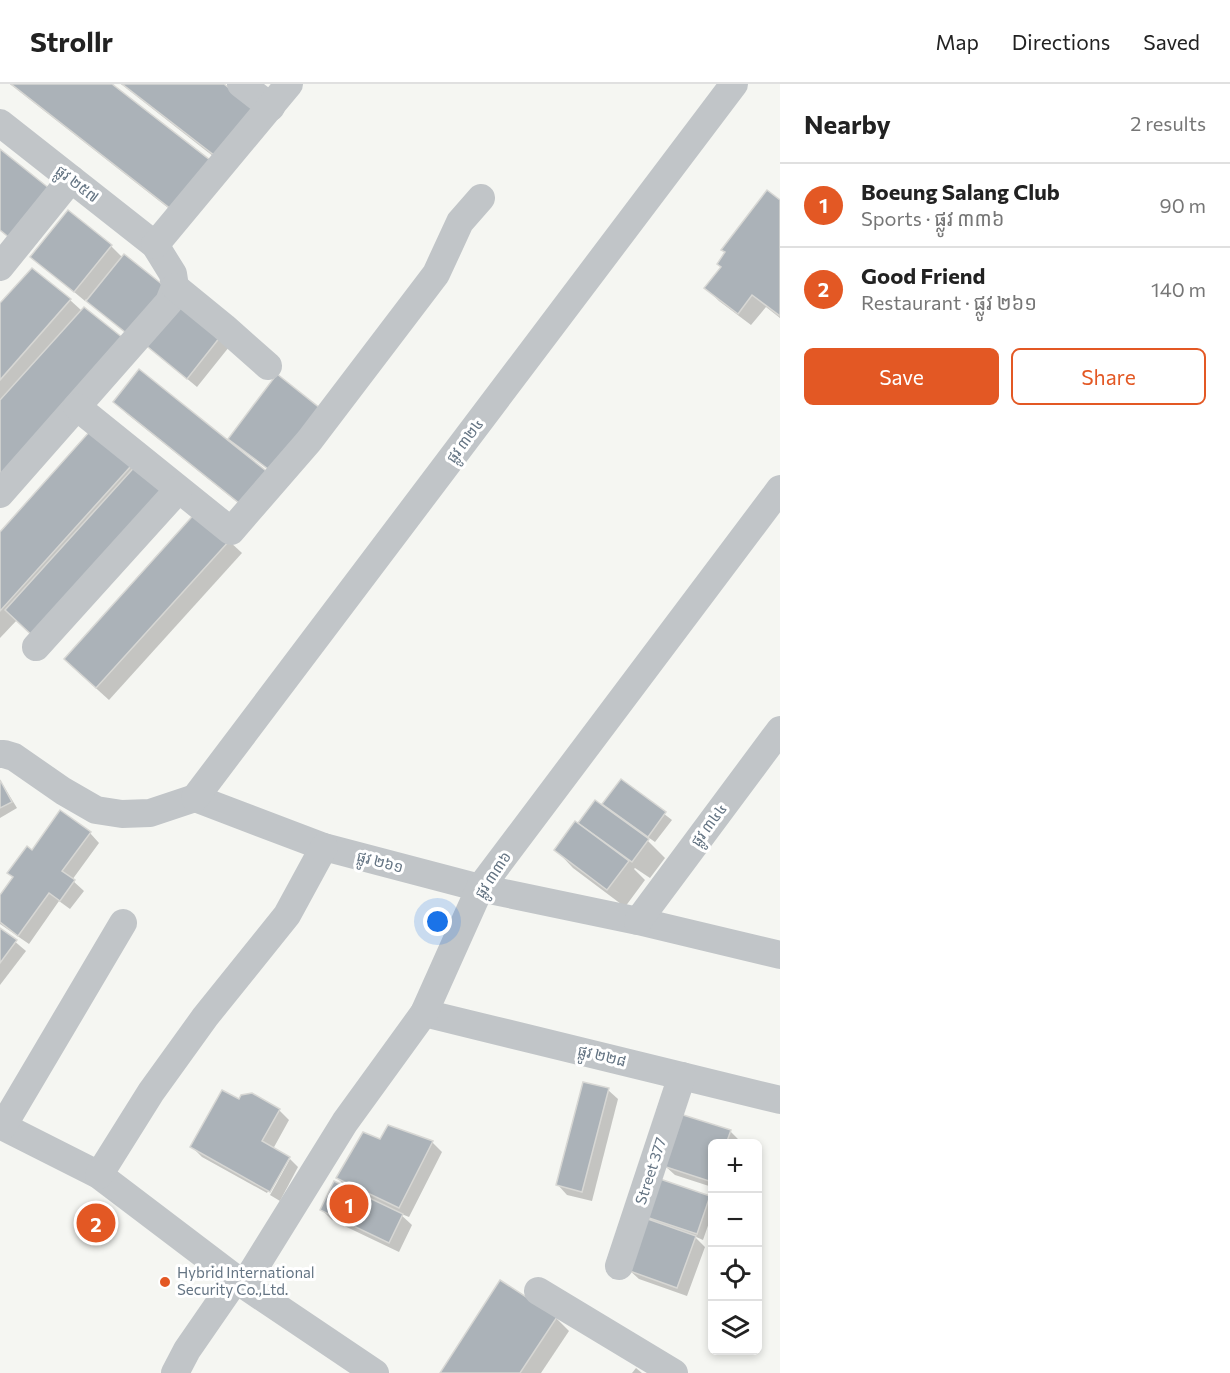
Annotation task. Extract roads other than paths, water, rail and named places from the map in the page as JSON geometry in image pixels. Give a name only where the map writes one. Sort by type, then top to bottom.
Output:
[{"type":"street","points":[[241,84],[271,107]]},
{"type":"street","points":[[267,366],[176,287],[173,274],[155,245],[289,84]]},
{"type":"street","name":"ផ្លូវ ៣២៤","points":[[195,798],[734,84]]},
{"type":"street","name":"ផ្លូវ ២៥៧","points":[[0,123],[155,245]]},
{"type":"street","points":[[0,267],[70,179]]},
{"type":"street","points":[[78,407],[231,531],[309,441],[436,274],[460,222],[481,198]]},
{"type":"street","points":[[0,494],[169,302],[176,287]]},
{"type":"street","name":"ផ្លូវ ៣៣៦","points":[[175,1373],[187,1350],[240,1282],[345,1122],[424,1013],[480,888],[780,489]]},
{"type":"street","points":[[36,647],[178,490]]},
{"type":"street","name":"ផ្លូវ ៣៤៤","points":[[638,921],[780,730]]},
{"type":"street","points":[[0,754],[14,757],[63,791],[96,810],[122,814],[150,813],[195,798]]},
{"type":"street","name":"ផ្លូវ ២៦១","points":[[195,798],[324,847],[480,888],[780,954]]},
{"type":"street","points":[[99,1175],[151,1092],[287,915],[324,847]]},
{"type":"street","points":[[123,923],[1,1125],[99,1175],[240,1282],[375,1373]]},
{"type":"street","name":"ផ្លូវ ២២៨","points":[[424,1013],[780,1100]]},
{"type":"street","name":"Street 377","points":[[620,1266],[682,1076]]},
{"type":"street","points":[[538,1291],[674,1373]]},
{"type":"place","name":"Boeung Salang Club","points":[[349,1204]]},
{"type":"place","name":"Good Friend","points":[[96,1223]]},
{"type":"place","name":"Hybrid International Security Co.,Ltd.","points":[[165,1282]]}]
